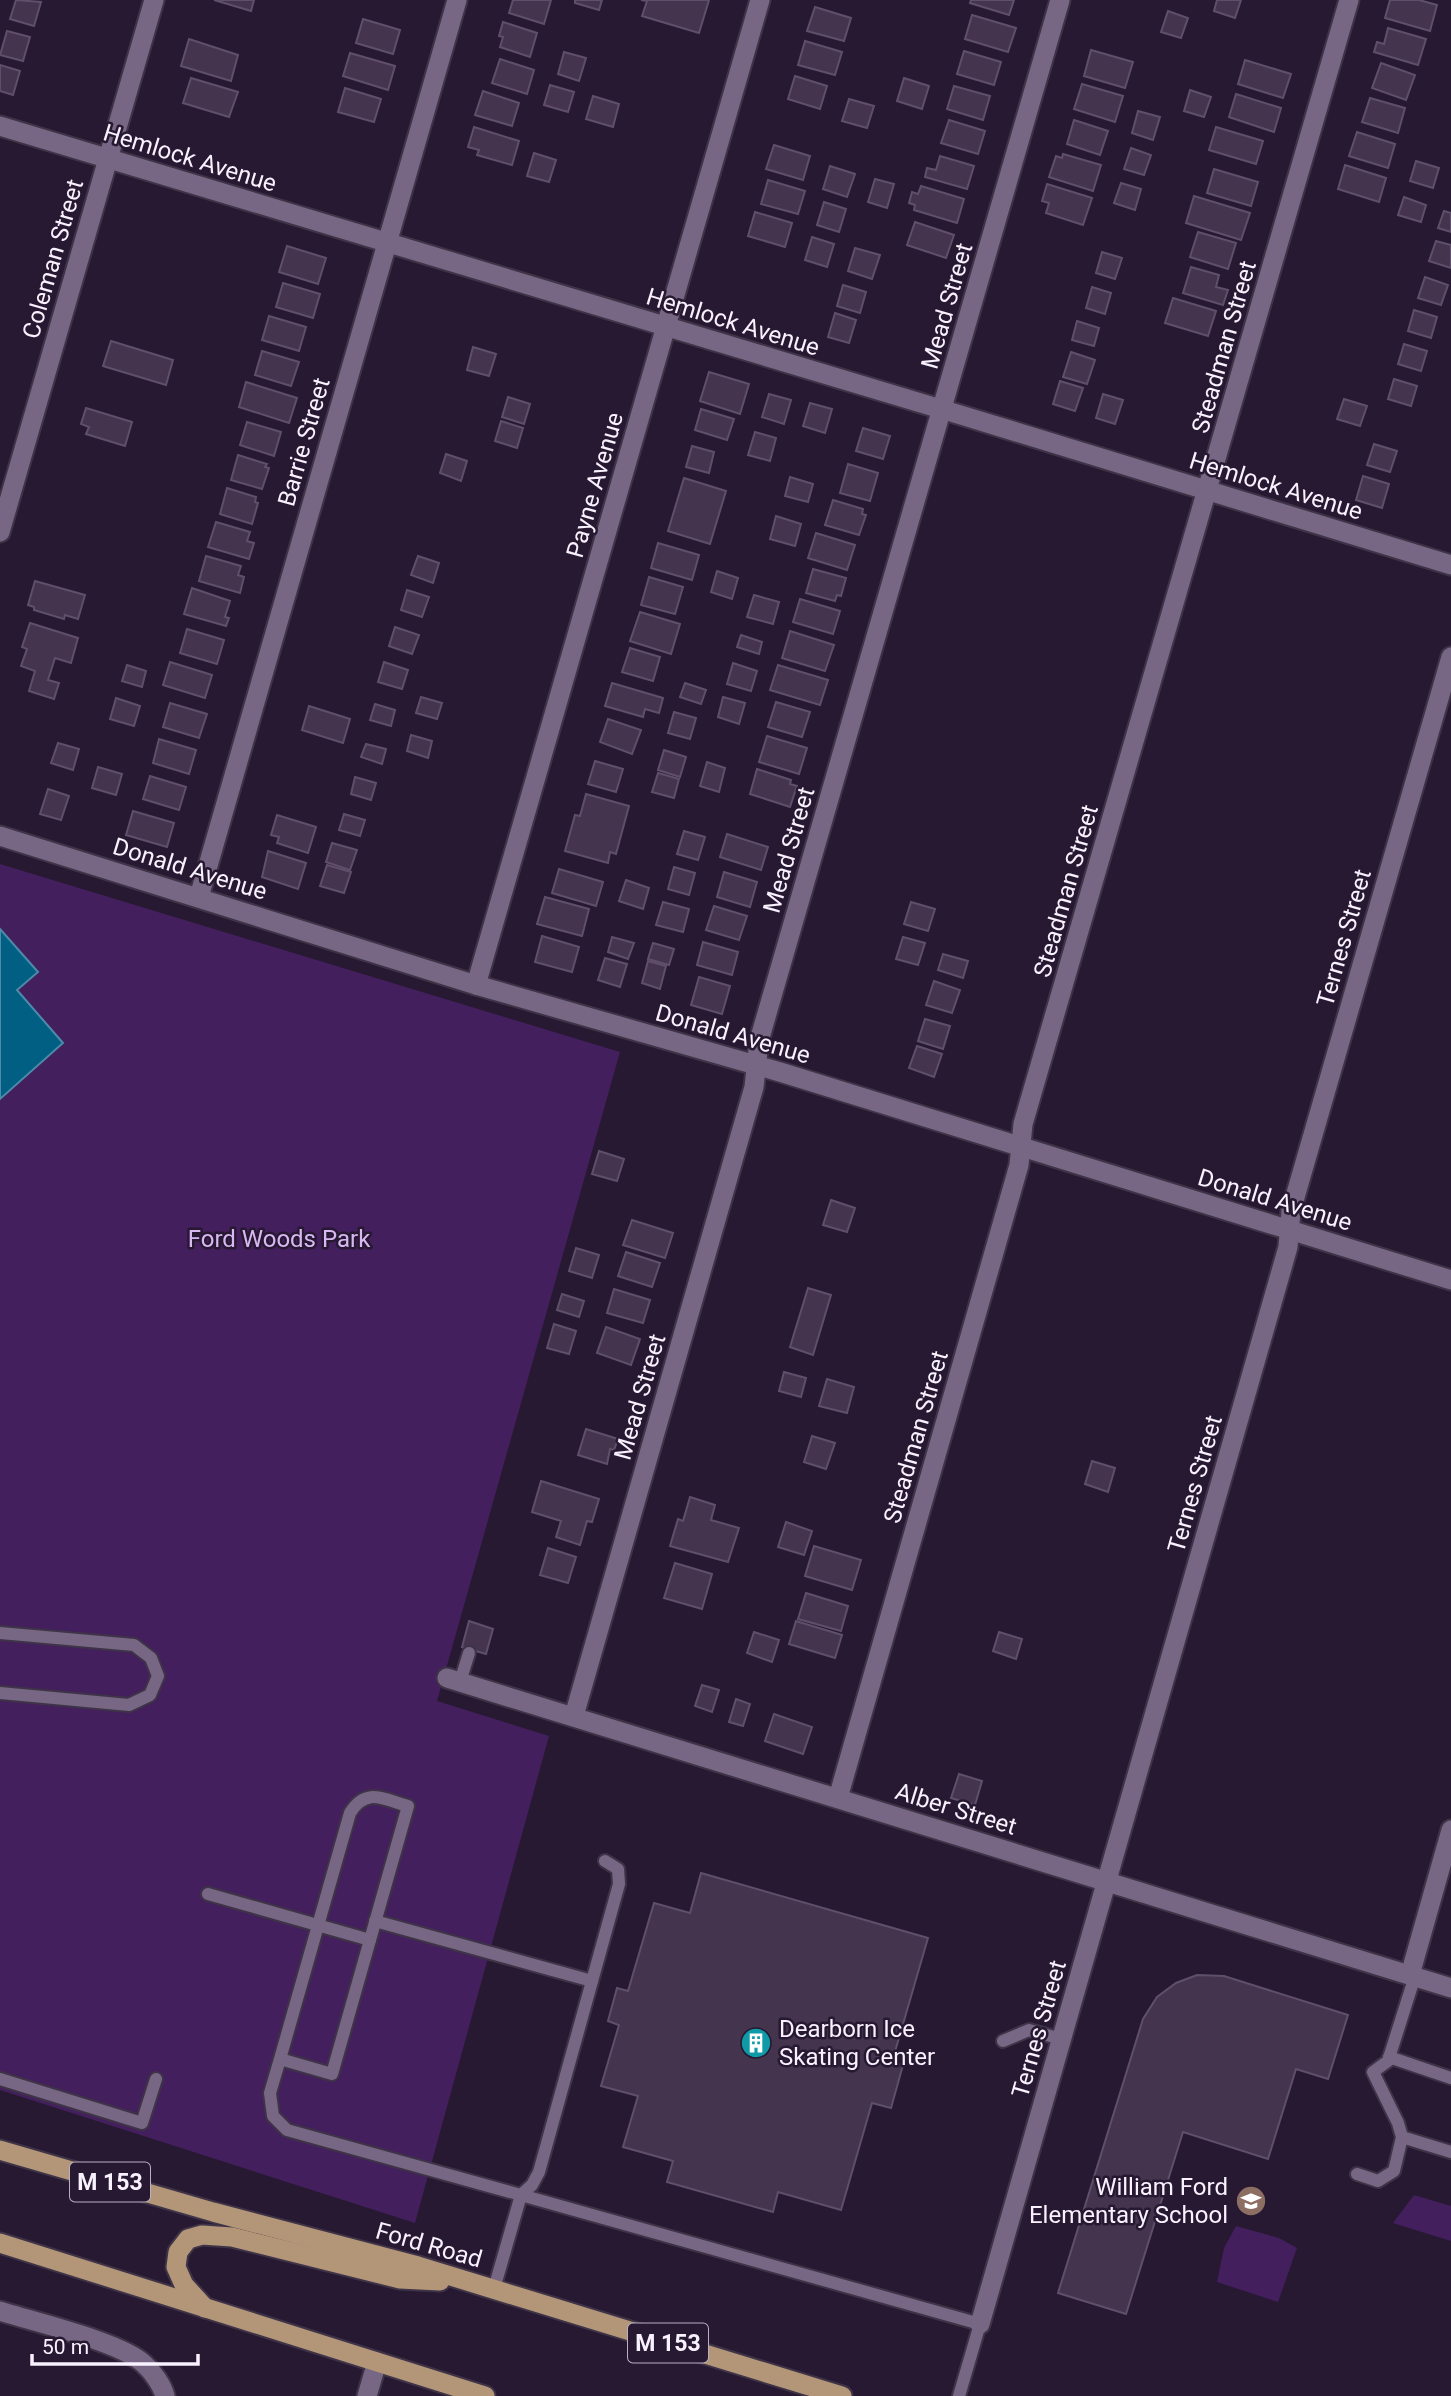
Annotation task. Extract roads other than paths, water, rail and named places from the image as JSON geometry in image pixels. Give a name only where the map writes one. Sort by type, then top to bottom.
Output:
[{"type":"main road","name":"Ford Road","points":[[2,2150],[213,2212],[494,2289],[842,2396]]},
{"type":"main road","points":[[205,2309],[184,2285],[176,2267],[178,2252],[188,2239],[202,2235],[232,2237],[400,2279],[473,2283]]},
{"type":"main road","points":[[1,2244],[485,2396]]},
{"type":"street","name":"Coleman Street","points":[[0,532],[154,0]]},
{"type":"street","name":"Barrie Street","points":[[199,897],[457,0]]},
{"type":"street","name":"Payne Avenue","points":[[476,985],[761,0]]},
{"type":"street","name":"Mead Street","points":[[574,1716],[754,1087],[759,1041],[1060,0]]},
{"type":"street","name":"Steadman Street","points":[[838,1798],[1019,1165],[1023,1124],[1349,0]]},
{"type":"street","name":"Hemlock Avenue","points":[[0,126],[1451,565]]},
{"type":"street","name":"Ternes Street","points":[[980,2324],[1289,1247],[1291,1211],[1451,657]]},
{"type":"street","name":"Donald Avenue","points":[[0,836],[476,985],[756,1066],[1451,1280]]},
{"type":"street","name":"Alber Street","points":[[453,1680],[1451,1988]]},
{"type":"street","points":[[1413,1976],[1451,1830]]},
{"type":"street","points":[[0,2311],[117,2348],[144,2363],[165,2396]]},
{"type":"street","points":[[367,2396],[377,2362]]},
{"type":"lane","points":[[0,1633],[134,1646],[151,1658],[158,1676],[150,1695],[129,1705],[0,1693]]},
{"type":"lane","points":[[453,1680],[469,1653]]},
{"type":"lane","points":[[280,2059],[332,2074],[408,1806],[370,1796],[357,1801],[350,1813],[280,2059],[271,2093],[273,2116],[287,2130],[980,2324],[959,2396]]},
{"type":"lane","points":[[494,2289],[521,2195],[532,2185],[539,2172],[619,1884],[618,1869],[605,1861]]},
{"type":"lane","points":[[208,1894],[370,1940]]},
{"type":"lane","points":[[375,1921],[592,1981]]},
{"type":"lane","points":[[1357,2174],[1378,2181],[1394,2171],[1402,2137],[1373,2072],[1390,2057],[1413,1976]]},
{"type":"lane","points":[[1003,2041],[1029,2030],[1061,2039]]},
{"type":"lane","points":[[1390,2057],[1451,2078]]},
{"type":"lane","points":[[0,2079],[142,2123],[156,2079]]},
{"type":"lane","points":[[1402,2137],[1451,2152]]},
{"type":"water","points":[[0,929],[38,972],[17,990],[63,1043],[0,1099]]},
{"type":"place","name":"Dearborn Ice Skating Center","points":[[756,2043]]},
{"type":"place","name":"William Ford Elementary School","points":[[1251,2201]]},
{"type":"park label","name":"Ford Woods Park","points":[[279,1239]]}]
